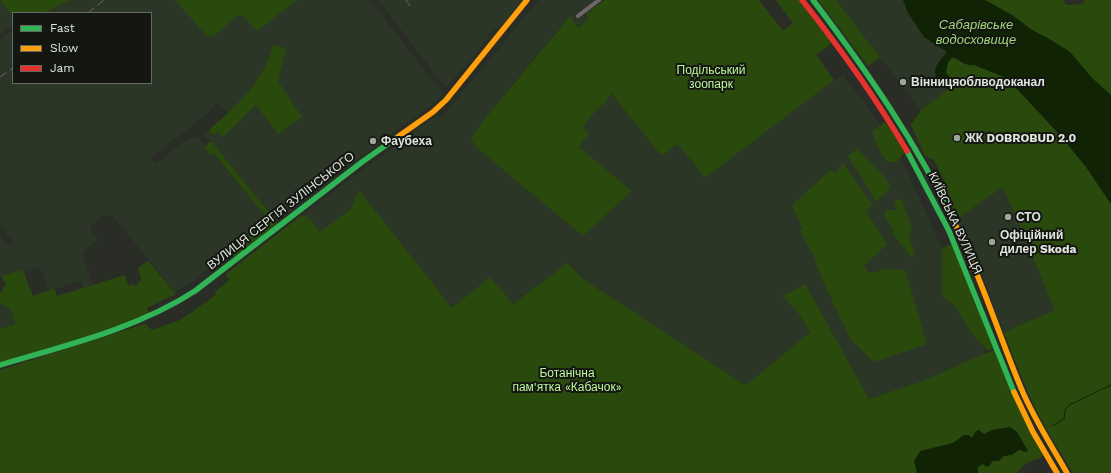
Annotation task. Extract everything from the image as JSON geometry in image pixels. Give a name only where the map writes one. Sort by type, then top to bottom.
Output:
[{"type":"main road","name":"ВУЛИЦЯ СЕРГІЯ ЗУЛІНСЬКОГО","points":[[0,365],[88,338],[150,316],[195,291],[365,160],[433,112],[446,100],[527,0]]},
{"type":"main road","name":"КИЇВСЬКА ВУЛИЦЯ","points":[[802,0],[857,72],[901,141],[929,190],[960,254],[1014,392],[1037,439],[1057,473]]},
{"type":"main road","name":"КИЇВСЬКА ВУЛИЦЯ","points":[[813,0],[867,71],[909,136],[937,186],[968,250],[1022,389],[1045,435],[1068,473]]},
{"type":"main road","points":[[901,141],[909,136]]},
{"type":"main road","points":[[929,190],[937,186]]},
{"type":"main road","points":[[1037,439],[1045,435]]},
{"type":"street","points":[[578,16],[599,0]]},
{"type":"shaded area","points":[[0,0],[12,16],[12,26],[0,35]]},
{"type":"shaded area","points":[[71,0],[370,0],[443,94],[438,100],[345,169],[340,170],[275,219],[211,141],[203,136],[229,113],[218,102],[202,119],[200,117],[195,123],[150,158],[156,164],[180,144],[197,136],[204,144],[204,147],[213,154],[268,219],[195,280],[175,292],[113,216],[104,215],[89,227],[99,240],[82,252],[93,285],[83,288],[81,281],[49,291],[40,267],[24,273],[21,270],[0,277],[0,236],[7,246],[14,243],[0,224],[0,40],[12,31],[12,84],[152,84],[152,12],[46,12]]},
{"type":"shaded area","points":[[378,0],[523,0],[497,30],[492,30],[487,35],[488,39],[446,88]]},
{"type":"shaded area","points":[[539,0],[604,0],[586,14],[589,19],[578,28],[569,16],[488,115],[475,146],[583,236],[632,191],[579,147],[584,125],[612,94],[660,154],[676,145],[680,146],[706,177],[834,80],[844,76],[877,120],[900,156],[942,248],[942,296],[955,306],[972,334],[984,347],[985,355],[969,360],[928,379],[869,399],[845,357],[783,296],[798,313],[810,332],[745,385],[583,279],[567,263],[512,304],[490,277],[452,308],[359,190],[350,210],[320,233],[309,218],[302,215],[436,116],[442,117]]},
{"type":"shaded area","points":[[836,0],[903,0],[908,13],[947,52],[937,65],[937,79],[941,85],[950,90],[921,110]]},
{"type":"shaded area","points":[[1003,187],[1055,310],[1004,332],[983,277],[958,219]]},
{"type":"shaded area","points":[[0,304],[10,308],[15,324],[0,329]]},
{"type":"green space","points":[[0,0],[71,0],[46,12],[12,12],[12,16]]},
{"type":"green space","points":[[175,0],[297,0],[257,31],[242,15],[238,15],[215,35],[211,36],[206,35]]},
{"type":"green space","name":"Подільський зоопарк","points":[[604,0],[759,0],[783,31],[793,23],[776,0],[799,0],[832,43],[816,55],[834,80],[705,178],[680,146],[676,145],[664,154],[660,154],[612,94],[607,98],[604,105],[601,105],[584,125],[584,129],[589,133],[579,147],[632,191],[583,236],[484,154],[475,146],[471,138],[488,115],[570,16],[578,28],[589,19],[586,14]]},
{"type":"green space","points":[[818,0],[836,0],[880,57],[868,66]]},
{"type":"green space","points":[[985,0],[1063,0],[1066,5],[1083,4],[1085,0],[1111,0],[1111,95],[1092,78],[1070,52],[1032,30],[1012,15]]},
{"type":"green space","points":[[273,45],[286,48],[278,81],[302,117],[278,134],[256,105],[223,137],[218,131],[214,136],[209,130],[239,102],[256,82],[269,58]]},
{"type":"green space","points":[[953,57],[965,64],[974,65],[1002,76],[1017,89],[1059,134],[1086,167],[1111,204],[1111,473],[1073,473],[1037,412],[1004,332],[1055,310],[1003,187],[958,219],[945,193],[946,185],[934,160],[925,156],[911,125],[921,110],[952,87],[950,76],[946,73],[948,62]]},
{"type":"green space","points":[[884,122],[889,127],[905,152],[896,162],[888,162],[881,154],[872,132]]},
{"type":"green space","points":[[211,141],[278,223],[236,256],[228,253],[268,219],[214,154],[211,155],[204,147]]},
{"type":"green space","points":[[857,149],[879,171],[890,185],[887,192],[876,201],[848,156]]},
{"type":"green space","points":[[843,163],[872,204],[866,211],[887,244],[864,266],[869,273],[888,269],[905,270],[927,344],[874,362],[851,340],[821,277],[813,254],[800,231],[803,229],[792,205],[831,170],[836,173]]},
{"type":"green space","name":"Ботанічна пам'ятка «Кабачок»","points":[[359,190],[452,308],[490,277],[513,304],[567,263],[583,279],[745,385],[810,332],[798,313],[783,296],[805,284],[869,399],[928,379],[995,350],[1042,454],[1041,458],[1028,463],[1017,473],[0,473],[0,370],[145,324],[152,330],[180,320],[216,295],[215,292],[229,280],[226,274],[302,215],[309,218],[320,232],[350,210]]},
{"type":"green space","points":[[896,199],[902,200],[912,230],[909,236],[915,256],[912,258],[893,234],[893,229],[884,214],[887,210],[897,210],[894,204]]},
{"type":"green space","points":[[952,244],[994,348],[988,351],[972,334],[955,306],[942,296],[942,248]]},
{"type":"green space","points":[[148,261],[176,294],[147,308],[150,316],[0,365],[0,329],[15,324],[10,308],[0,304],[0,293],[6,286],[2,276],[21,270],[24,273],[33,296],[54,289],[57,296],[125,275],[128,285],[138,285],[138,282],[142,281],[138,268]]},
{"type":"water","name":"Сабарівське водосховище","points":[[903,0],[985,0],[1012,15],[1032,30],[1070,52],[1092,78],[1111,95],[1111,204],[1086,167],[1059,134],[1017,89],[1002,76],[974,65],[966,64],[953,57],[948,62],[946,73],[953,81],[952,87],[950,90],[943,86],[936,76],[935,69],[947,52],[924,37],[908,13]]},
{"type":"water","points":[[1010,427],[1017,432],[1028,451],[1026,452],[1019,450],[1012,455],[1004,456],[999,461],[993,461],[988,467],[983,464],[978,467],[978,473],[917,473],[914,461],[920,451],[953,443],[964,435],[969,435],[972,438],[976,431],[979,430],[984,434],[992,430]]},
{"type":"waterway","points":[[1052,426],[1064,419],[1065,410],[1069,405],[1111,385]]},
{"type":"railway","points":[[89,12],[104,0]]},
{"type":"railway","points":[[406,0],[410,6]]},
{"type":"railway","points":[[0,77],[12,69]]},
{"type":"traffic: fast","points":[[813,0],[872,81],[908,136],[955,224]]},
{"type":"traffic: fast","points":[[0,365],[76,343],[125,326],[149,316],[195,291],[362,162],[399,136]]},
{"type":"traffic: fast","points":[[907,151],[949,231],[1014,392]]},
{"type":"traffic: slow","points":[[399,136],[433,112],[446,100],[527,0]]},
{"type":"traffic: slow","points":[[955,224],[973,264],[1026,399],[1042,431],[1067,473]]},
{"type":"traffic: slow","points":[[1014,392],[1033,432],[1057,473]]},
{"type":"traffic: jam","points":[[802,0],[857,74],[907,151]]},
{"type":"place","name":"Вінницяоблводоканал","points":[[903,82]]},
{"type":"place","name":"ЖК DOBROBUD 2.0","points":[[957,138]]},
{"type":"place","name":"Фаубеха","points":[[373,141]]},
{"type":"place","name":"СТО","points":[[1008,217]]},
{"type":"place","name":"Офіційний дилер Skoda","points":[[992,242]]}]
